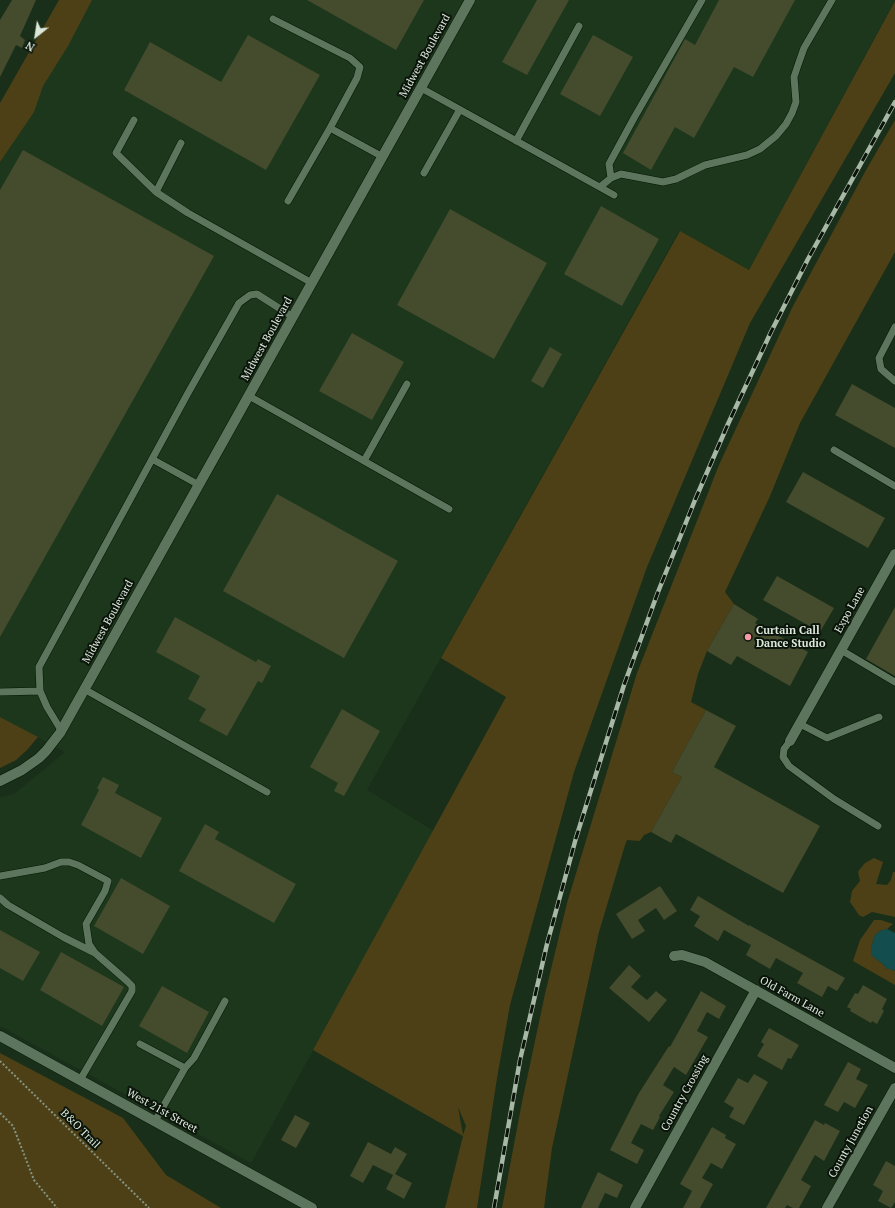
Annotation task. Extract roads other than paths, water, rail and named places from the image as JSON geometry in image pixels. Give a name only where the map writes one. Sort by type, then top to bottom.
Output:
[{"type":"street","name":"Midwest Boulevard","points":[[0,781],[22,770],[39,758],[54,741],[61,730],[470,0]]},
{"type":"street","name":"Expo Lane","points":[[790,741],[895,554]]},
{"type":"street","name":"Old Farm Lane","points":[[674,956],[682,955],[705,962],[895,1068]]},
{"type":"street","name":"Country Crossing","points":[[635,1208],[756,990]]},
{"type":"street","name":"West 21st Street","points":[[0,1036],[312,1208]]},
{"type":"street","name":"County Junction","points":[[827,1208],[895,1088]]},
{"type":"lane","points":[[611,178],[609,164],[702,0]]},
{"type":"lane","points":[[600,187],[611,178],[621,174],[662,182],[676,179],[705,165],[747,155],[760,150],[776,136],[786,124],[792,113],[796,102],[794,77],[804,48],[832,0]]},
{"type":"lane","points":[[273,19],[350,58],[360,67],[358,78],[288,200]]},
{"type":"lane","points":[[516,141],[579,26]]},
{"type":"lane","points":[[421,88],[614,195]]},
{"type":"lane","points":[[424,172],[460,110]]},
{"type":"lane","points":[[134,120],[116,153],[156,192],[188,213],[312,282]]},
{"type":"lane","points":[[330,128],[382,157]]},
{"type":"lane","points":[[156,192],[181,143]]},
{"type":"lane","points":[[61,730],[47,707],[40,691],[39,667],[188,392],[239,303],[250,295],[257,294],[293,316]]},
{"type":"lane","points":[[895,327],[879,358],[881,369],[895,381]]},
{"type":"lane","points":[[364,461],[407,384]]},
{"type":"lane","points":[[249,396],[449,509]]},
{"type":"lane","points":[[834,450],[895,486]]},
{"type":"lane","points":[[152,459],[199,485]]},
{"type":"lane","points":[[841,650],[895,682]]},
{"type":"lane","points":[[84,689],[267,792]]},
{"type":"lane","points":[[0,692],[40,691]]},
{"type":"lane","points":[[800,724],[827,738],[879,717]]},
{"type":"lane","points":[[790,741],[784,749],[783,757],[789,766],[834,799],[878,826]]},
{"type":"lane","points":[[0,876],[45,868],[61,862],[69,862],[78,865],[108,881],[105,891],[86,924],[89,944],[95,953]]},
{"type":"lane","points":[[0,898],[8,905],[95,953],[132,986],[132,991],[80,1080]]},
{"type":"lane","points":[[156,1121],[185,1068],[194,1058],[225,1001]]},
{"type":"lane","points":[[140,1044],[185,1068]]},
{"type":"water","points":[[887,929],[895,933],[895,971],[887,969],[871,955],[871,948],[875,935],[880,931]]},
{"type":"railway","points":[[494,1208],[520,1060],[547,944],[576,838],[624,685],[658,592],[695,500],[728,424],[771,332],[808,259],[895,102]]},
{"type":"place","name":"Curtain Call Dance Studio","points":[[748,637]]}]
